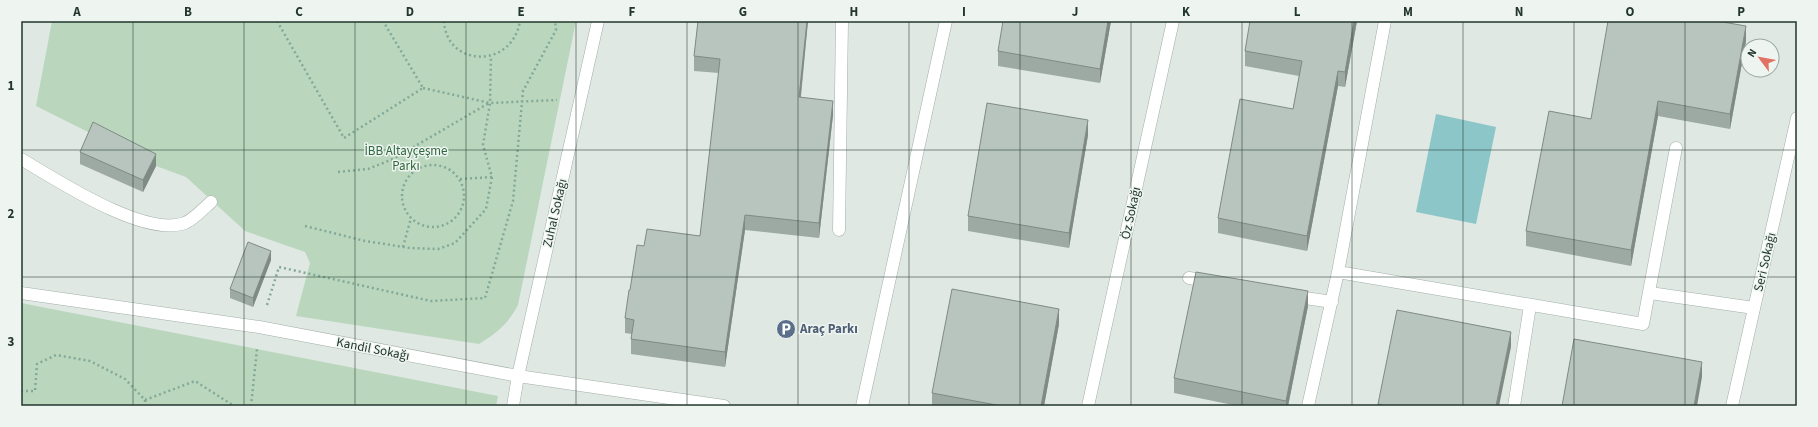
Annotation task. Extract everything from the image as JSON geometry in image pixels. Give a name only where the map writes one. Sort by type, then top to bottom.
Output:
[{"type":"street","name":"Zuhal Sokağı","points":[[513,406],[518,376],[598,21]]},
{"type":"street","points":[[839,230],[842,21]]},
{"type":"street","points":[[862,406],[946,21]]},
{"type":"street","name":"Öz Sokağı","points":[[1088,406],[1173,21]]},
{"type":"street","points":[[1308,406],[1332,302],[1386,21]]},
{"type":"street","name":"Seri Sokağı","points":[[1732,406],[1797,118]]},
{"type":"street","points":[[1338,272],[1530,306],[1643,324],[1676,148]]},
{"type":"street","points":[[21,159],[120,214],[140,221],[168,226],[185,222],[211,202]]},
{"type":"street","points":[[1189,278],[1219,283]]},
{"type":"street","name":"Kandil Sokağı","points":[[21,293],[259,327],[518,376],[724,406]]},
{"type":"street","points":[[1279,293],[1332,302]]},
{"type":"street","points":[[1650,293],[1754,308]]},
{"type":"street","points":[[1514,406],[1530,306]]},
{"type":"path","points":[[277,21],[344,138],[423,88],[490,103],[581,98]]},
{"type":"path","points":[[383,21],[423,88]]},
{"type":"path","points":[[444,21],[449,38],[457,48],[467,54],[479,58],[491,56],[503,51],[512,42],[518,31],[520,21]]},
{"type":"path","points":[[251,406],[259,327],[279,267],[430,300],[485,298],[514,201],[523,92],[556,30],[556,21]]},
{"type":"path","points":[[305,226],[403,247],[438,250],[455,243],[486,209],[492,177],[483,146],[490,103],[491,56]]},
{"type":"path","points":[[338,172],[368,169],[393,159],[490,103]]},
{"type":"path","points":[[433,165],[443,166],[453,171],[460,179],[464,189],[465,199],[462,209],[456,218],[449,224],[429,228],[419,224],[411,218],[403,205],[402,189],[406,180],[413,172],[423,166],[433,165]]},
{"type":"path","points":[[460,179],[492,177]]},
{"type":"path","points":[[403,247],[411,218]]},
{"type":"path","points":[[21,391],[35,391],[38,364],[56,355],[90,361],[125,380],[145,400],[145,406]]},
{"type":"path","points":[[145,400],[194,381],[234,406]]},
{"type":"green space","name":"İBB Altayçeşme Parkı","points":[[52,21],[576,21],[518,305],[514,312],[502,328],[479,344],[296,316],[310,263],[305,252],[245,231],[186,177],[156,166],[36,106]]},
{"type":"green space","points":[[21,303],[498,396],[496,406],[21,406]]},
{"type":"water","points":[[1436,114],[1496,127],[1476,224],[1416,212]]},
{"type":"building","points":[[698,21],[807,21],[799,97],[833,101],[819,223],[745,215],[725,352],[631,339],[634,320],[625,318],[637,245],[644,246],[647,229],[700,236],[720,59],[694,56]]},
{"type":"building","points":[[1003,21],[1108,21],[1100,69],[998,51]]},
{"type":"building","points":[[1250,21],[1354,21],[1345,72],[1338,71],[1307,236],[1218,218],[1240,99],[1293,109],[1302,61],[1245,51]]},
{"type":"building","points":[[1608,21],[1717,21],[1746,26],[1744,38],[1740,38],[1740,59],[1730,114],[1658,101],[1631,250],[1526,231],[1549,111],[1591,119]]},
{"type":"building","points":[[987,103],[1088,120],[1069,233],[968,216]]},
{"type":"building","points":[[93,122],[156,154],[143,180],[80,152]]},
{"type":"building","points":[[248,242],[271,251],[253,298],[230,289]]},
{"type":"building","points":[[1196,272],[1308,291],[1286,401],[1174,378]]},
{"type":"building","points":[[952,289],[1059,309],[1041,406],[1002,406],[932,393]]},
{"type":"building","points":[[1397,310],[1511,332],[1496,406],[1386,406],[1378,404]]},
{"type":"building","points":[[1574,339],[1702,362],[1694,406],[1562,406]]},
{"type":"place","name":"Araç Parkı","points":[[786,329]]}]
